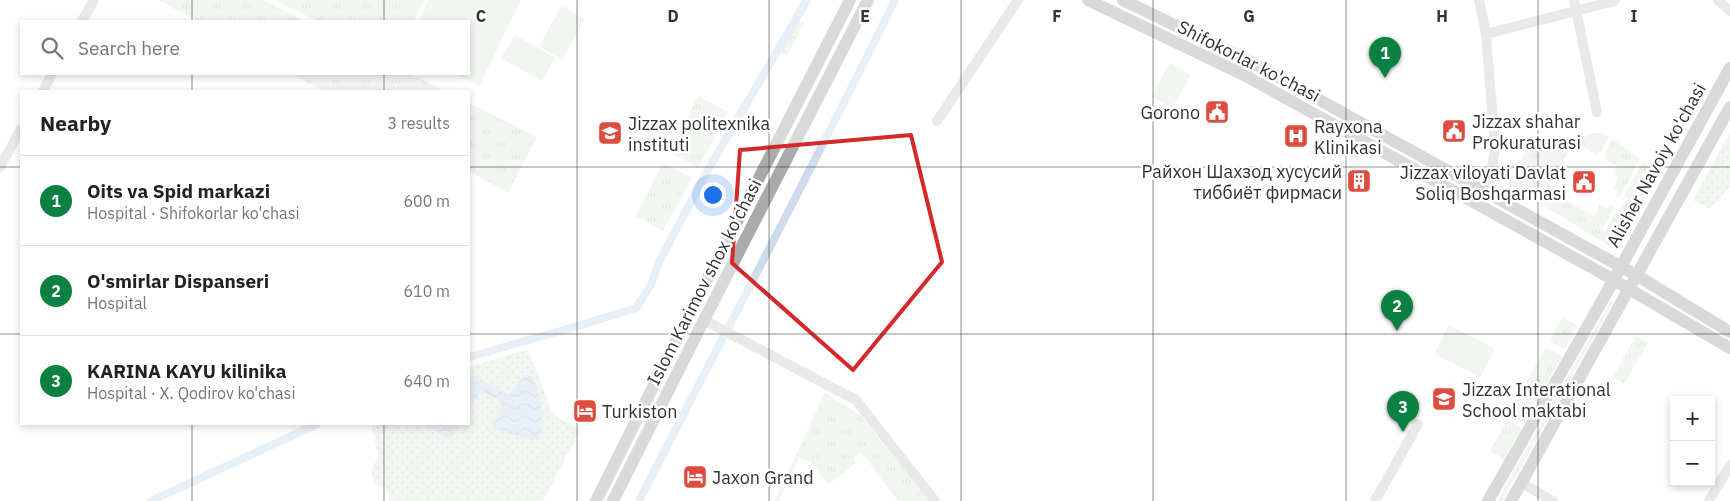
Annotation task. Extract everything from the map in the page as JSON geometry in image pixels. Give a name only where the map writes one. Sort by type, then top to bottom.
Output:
[{"type":"main road","name":"Islom Karimov shox ko'chasi","points":[[596,501],[850,0]]},
{"type":"main road","name":"Islom Karimov shox ko'chasi","points":[[613,501],[868,0]]},
{"type":"main road","name":"Shifokorlar ko'chasi","points":[[1088,0],[1244,75],[1614,279],[1730,348]]},
{"type":"main road","name":"Shifokorlar ko'chasi","points":[[1123,0],[1249,61],[1636,275],[1730,332]]},
{"type":"main road","name":"Alisher Navoiy ko'chasi","points":[[1488,501],[1614,279],[1730,68]]},
{"type":"main road","name":"Alisher Navoiy ko'chasi","points":[[1511,501],[1730,107]]},
{"type":"street","points":[[83,20],[94,0]]},
{"type":"street","points":[[937,121],[1018,0]]},
{"type":"street","points":[[1478,0],[1486,34],[1495,146],[1490,184],[1478,205]]},
{"type":"street","points":[[1574,0],[1596,112]]},
{"type":"street","points":[[1486,34],[1615,0]]},
{"type":"street","points":[[1718,0],[1730,11]]},
{"type":"street","points":[[44,90],[51,75]]},
{"type":"street","points":[[0,167],[20,131]]},
{"type":"street","points":[[704,320],[856,400],[935,501]]},
{"type":"street","points":[[1375,501],[1418,424]]},
{"type":"street","points":[[1709,501],[1730,466]]},
{"type":"street","points":[[1522,483],[1553,501]]},
{"type":"highlighted area","points":[[911,135],[942,262],[853,370],[732,263],[740,150]]},
{"type":"green space","points":[[158,0],[262,0],[302,20],[195,20]]},
{"type":"green space","points":[[274,0],[424,0],[414,20],[315,20]]},
{"type":"green space","points":[[429,0],[521,0],[479,86],[457,75],[470,75],[470,20],[419,20]]},
{"type":"green space","points":[[562,6],[585,19],[562,60],[539,46]]},
{"type":"green space","points":[[794,18],[804,23],[787,56],[776,51]]},
{"type":"green space","points":[[515,35],[555,58],[542,81],[501,58]]},
{"type":"green space","points":[[1170,63],[1191,75],[1172,108],[1151,96]]},
{"type":"green space","points":[[294,75],[412,75],[443,90],[322,90]]},
{"type":"green space","points":[[698,96],[728,112],[698,168],[669,152]]},
{"type":"green space","points":[[470,104],[537,137],[508,193],[470,172]]},
{"type":"green space","points":[[1601,133],[1609,137],[1601,152],[1598,151],[1596,154],[1578,145],[1582,137]]},
{"type":"green space","points":[[1730,133],[1730,187],[1710,209],[1693,200]]},
{"type":"green space","points":[[1612,139],[1640,159],[1619,198],[1615,196],[1617,191],[1613,188],[1617,178],[1615,171],[1617,166],[1605,159],[1607,156],[1604,154]]},
{"type":"green space","points":[[1557,140],[1571,147],[1547,190],[1594,216],[1600,205],[1607,209],[1610,204],[1615,207],[1602,230],[1605,231],[1616,212],[1619,214],[1628,198],[1624,196],[1643,162],[1657,170],[1615,249],[1507,184],[1531,143]]},
{"type":"green space","points":[[663,163],[692,178],[663,231],[636,216]]},
{"type":"green space","points":[[1611,300],[1614,301],[1502,501],[1497,501]]},
{"type":"green space","points":[[1563,317],[1578,326],[1565,349],[1549,341]]},
{"type":"green space","points":[[1449,325],[1495,349],[1480,377],[1434,354]]},
{"type":"green space","points":[[1636,336],[1648,343],[1624,384],[1613,377]]},
{"type":"green space","points":[[1546,347],[1562,356],[1524,423],[1508,414]]},
{"type":"green space","points":[[528,349],[553,415],[580,430],[543,501],[389,501],[387,489],[377,484],[372,476],[373,467],[379,458],[371,425],[470,425],[470,367]]},
{"type":"green space","points":[[825,393],[861,416],[929,501],[898,501],[861,452],[853,459],[856,463],[828,485],[810,461],[799,458],[779,501],[774,501]]},
{"type":"green space","points":[[1507,420],[1522,428],[1504,459],[1490,451]]},
{"type":"water","points":[[470,375],[477,377],[510,395],[524,375],[534,379],[543,422],[542,430],[538,436],[532,440],[494,429],[493,425],[503,403],[481,390],[470,407]]},
{"type":"water","points":[[426,425],[460,425],[454,435],[446,437]]},
{"type":"waterway","points":[[470,357],[636,308],[651,285],[659,262],[709,168],[807,0]]},
{"type":"waterway","points":[[639,501],[895,0]]},
{"type":"waterway","points":[[151,501],[315,425]]},
{"type":"place","name":"Oits va Spid markazi","points":[[1385,78]]},
{"type":"place","name":"Gorono","points":[[1217,112]]},
{"type":"place","name":"Jizzax shahar Prokuraturasi","points":[[1454,131]]},
{"type":"place","name":"Jizzax politexnika instituti","points":[[610,133]]},
{"type":"place","name":"Rayxona Klinikasi","points":[[1296,136]]},
{"type":"place","name":"Райхон Шахзод хусусий тиббиёт фирмаси","points":[[1359,181]]},
{"type":"place","name":"Jizzax viloyati Davlat Soliq Boshqarmasi","points":[[1584,182]]},
{"type":"place","name":"O'smirlar Dispanseri","points":[[1397,331]]},
{"type":"place","name":"Jizzax Interational School maktabi","points":[[1444,399]]},
{"type":"place","name":"Turkiston","points":[[585,411]]},
{"type":"place","name":"KARINA KAYU kilinika","points":[[1403,432]]},
{"type":"place","name":"Jaxon Grand","points":[[695,477]]}]
